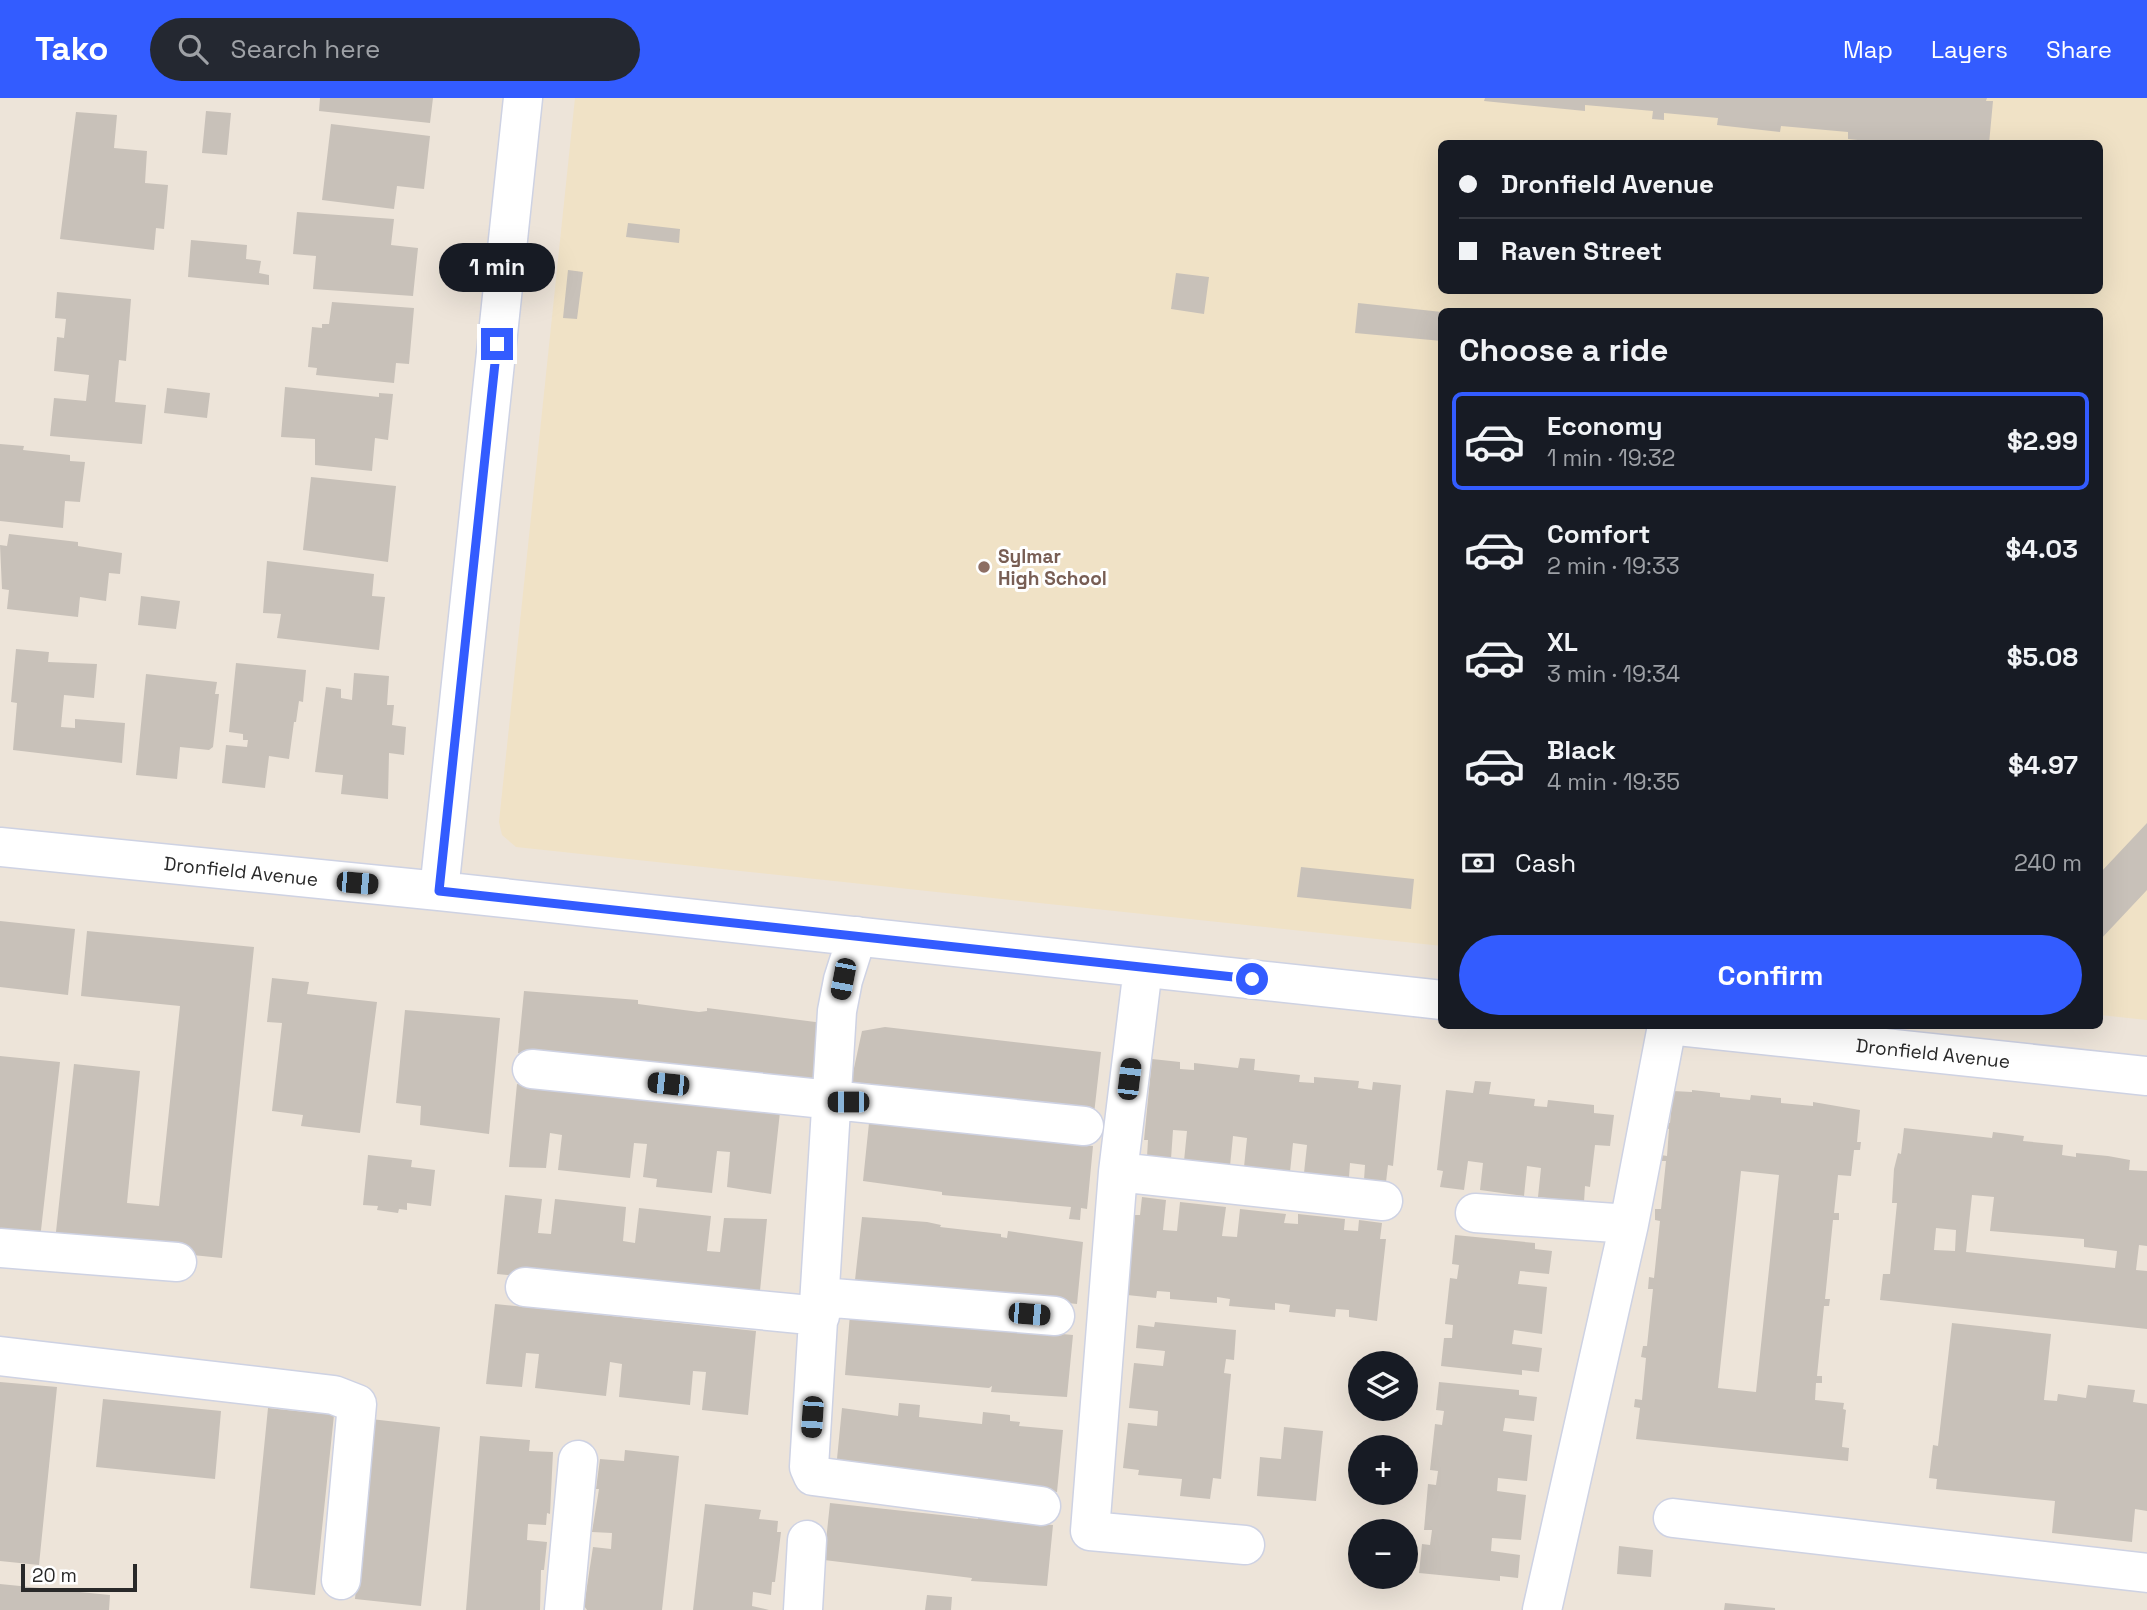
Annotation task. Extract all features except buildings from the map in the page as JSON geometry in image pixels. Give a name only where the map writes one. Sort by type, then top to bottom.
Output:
[{"type":"street","points":[[439,891],[523,98]]},
{"type":"street","name":"Dronfield Avenue","points":[[0,847],[439,891],[1438,1000]]},
{"type":"street","points":[[857,936],[843,979],[837,1011],[809,1467],[813,1476],[1041,1506]]},
{"type":"street","points":[[1143,968],[1118,1172],[1090,1531],[1245,1545]]},
{"type":"street","points":[[1542,1610],[1629,1224],[1666,1029]]},
{"type":"street","name":"Dronfield Avenue","points":[[1706,1029],[2147,1076]]},
{"type":"street","points":[[532,1069],[830,1102],[1084,1126]]},
{"type":"street","points":[[1118,1172],[1384,1201]]},
{"type":"street","points":[[1475,1213],[1629,1224]]},
{"type":"street","points":[[0,1248],[177,1262]]},
{"type":"street","points":[[525,1287],[820,1307],[1055,1316]]},
{"type":"street","points":[[0,1356],[334,1395],[357,1404],[341,1580]]},
{"type":"street","points":[[565,1610],[579,1460]]},
{"type":"street","points":[[1672,1518],[2147,1573]]},
{"type":"street","points":[[803,1610],[807,1540]]},
{"type":"shaded area","name":"Sylmar High School","points":[[575,98],[2147,98],[2147,1020],[2103,1015],[2103,308],[1438,308],[1438,946],[516,847],[502,835],[499,822]]},
{"type":"place","name":"Sylmar High School","points":[[984,567]]},
{"type":"route","points":[[497,344],[439,891],[1252,979]]}]
